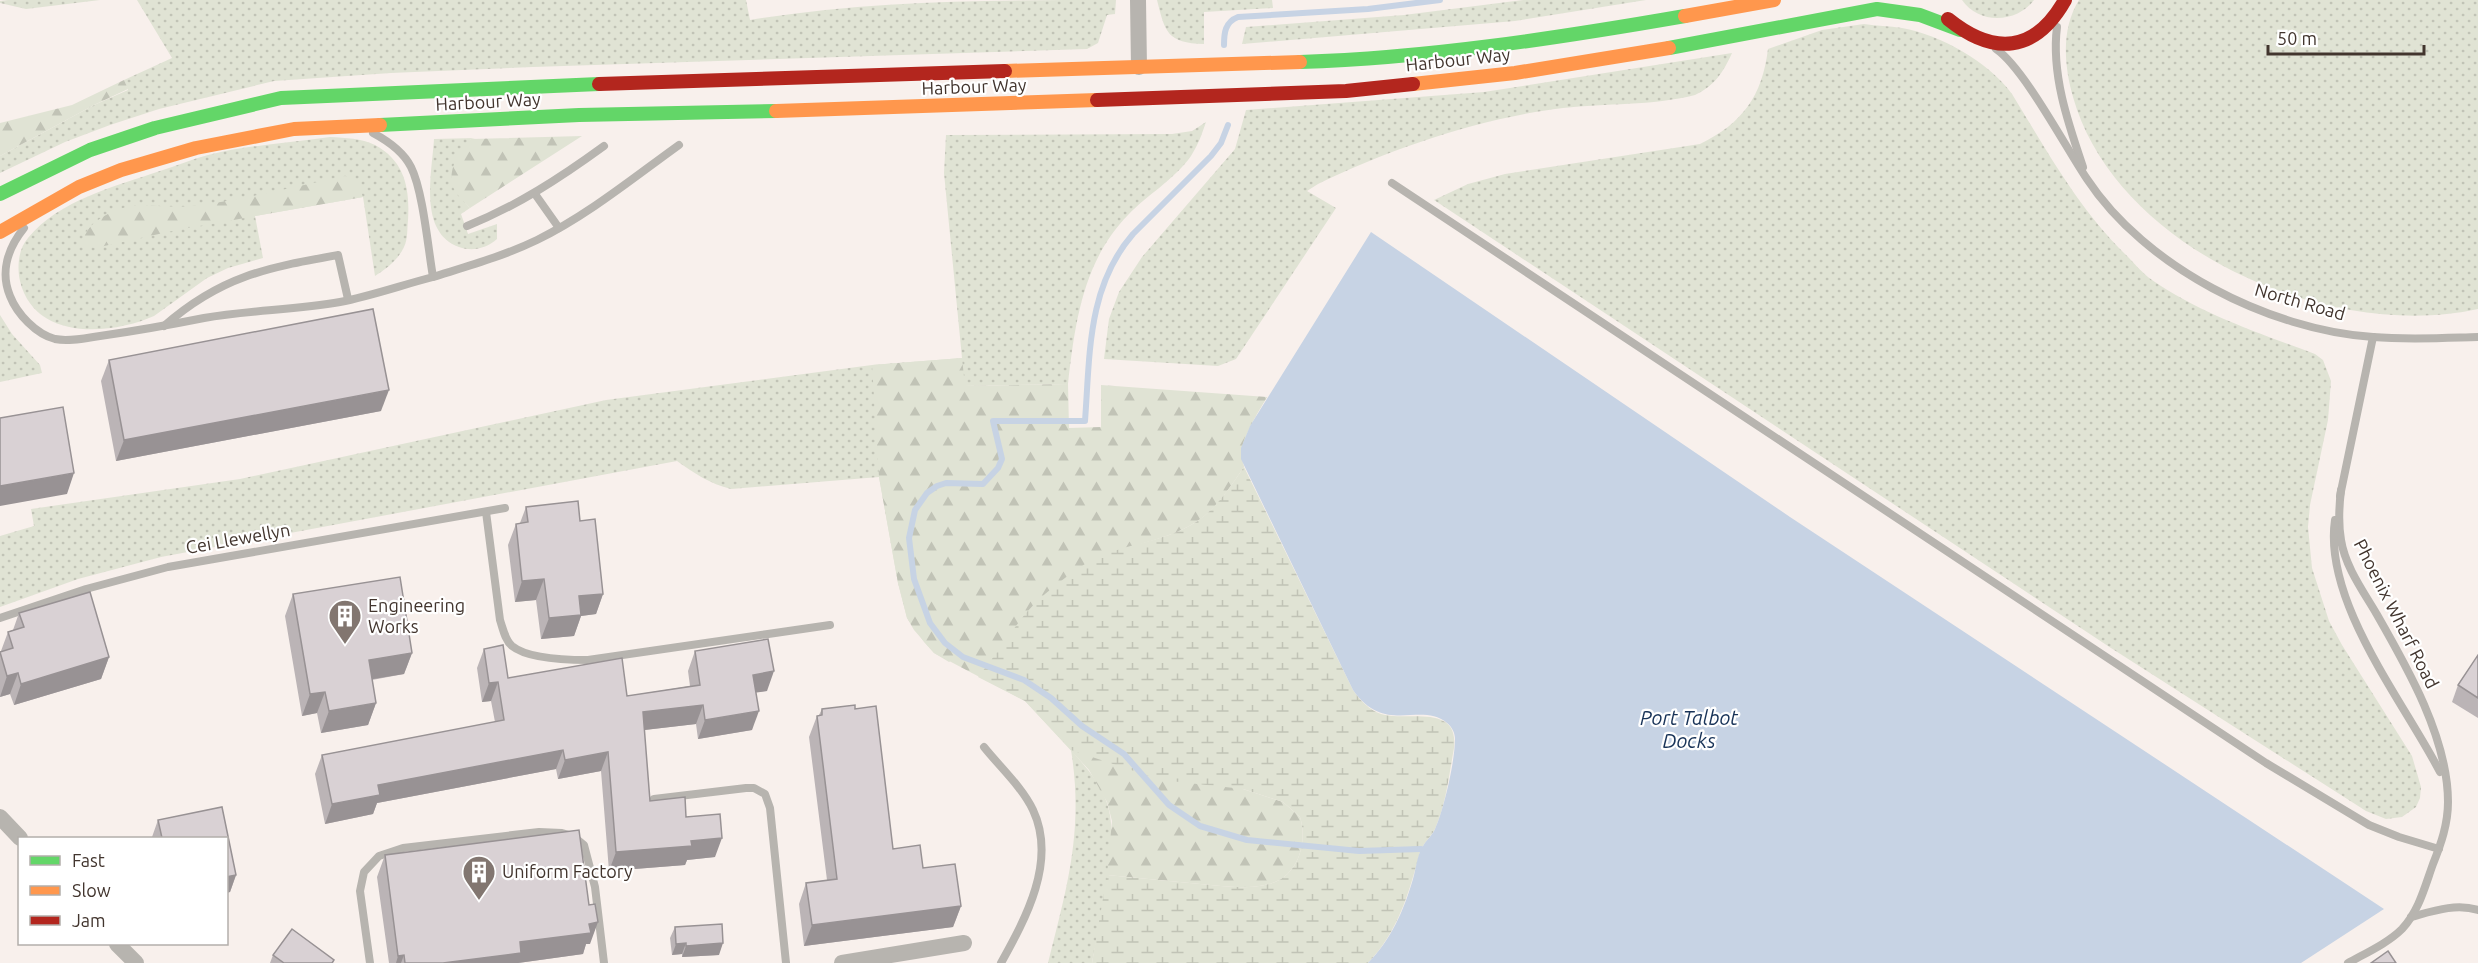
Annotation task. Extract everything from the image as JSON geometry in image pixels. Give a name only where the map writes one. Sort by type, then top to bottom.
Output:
[{"type":"main road","name":"Harbour Way","points":[[0,194],[90,150],[155,128],[281,98],[821,76],[1334,61],[1467,48],[1599,31],[1773,0]]},
{"type":"main road","points":[[1985,42],[2008,44],[2035,35],[2052,21],[2065,0]]},
{"type":"main road","name":"Harbour Way","points":[[0,232],[50,203],[121,170],[196,148],[294,129],[579,115],[822,110],[1346,91],[1515,72],[1628,55],[1877,9],[1916,12],[1985,42]]},
{"type":"main road","points":[[1942,9],[1946,17],[1960,30]]},
{"type":"street","points":[[1138,0],[1138,67]]},
{"type":"street","points":[[0,817],[19,837]]},
{"type":"street","points":[[842,963],[882,956],[905,958],[964,943]]},
{"type":"street","points":[[118,945],[136,963]]},
{"type":"lane","points":[[2065,0],[2058,22],[2055,46],[2057,69],[2064,104],[2087,179]]},
{"type":"lane","name":"North Road","points":[[1985,42],[2000,52],[2020,76],[2102,201],[2148,246],[2170,263],[2228,296],[2267,314],[2316,327],[2373,338],[2478,337]]},
{"type":"lane","points":[[361,126],[394,146],[410,166],[416,182],[433,277]]},
{"type":"lane","points":[[50,203],[22,231],[12,247],[5,266],[5,285],[11,299],[28,323],[43,334],[59,340],[75,340],[164,327],[206,318],[348,299],[433,277],[514,250],[558,228],[679,145]]},
{"type":"lane","points":[[467,226],[499,213],[535,194],[604,146]]},
{"type":"lane","points":[[1392,183],[2266,763],[2369,825],[2439,849]]},
{"type":"lane","points":[[535,194],[558,228]]},
{"type":"lane","points":[[164,327],[199,299],[245,275],[270,267],[338,255],[348,299]]},
{"type":"lane","points":[[2373,338],[2340,490],[2333,540],[2335,558],[2344,589],[2375,663],[2428,748],[2447,791]]},
{"type":"lane","name":"Phoenix Wharf Road","points":[[2340,490],[2338,517],[2343,548],[2354,573],[2419,693],[2439,752],[2447,791],[2446,822],[2439,849],[2411,917],[2388,940],[2348,963]]},
{"type":"lane","name":"Cei Llewellyn","points":[[0,618],[86,589],[168,567],[505,508]]},
{"type":"lane","points":[[486,512],[502,628],[510,645],[527,653],[568,660],[588,660],[830,625]]},
{"type":"lane","points":[[984,747],[1026,798],[1037,822],[1041,846],[1040,871],[1031,902],[1001,963]]},
{"type":"lane","points":[[654,799],[746,788],[754,788],[765,794],[770,808],[786,963]]},
{"type":"lane","points":[[370,963],[360,891],[364,872],[379,856],[403,848],[539,832],[573,836],[584,845],[595,887],[603,963]]},
{"type":"lane","points":[[2411,917],[2437,910],[2468,907],[2478,910]]},
{"type":"green space","points":[[100,0],[26,9],[0,3],[0,1]]},
{"type":"green space","points":[[137,0],[746,0],[750,20],[841,8],[932,2],[1116,0],[1115,14],[1107,15],[1098,43],[1087,49],[533,67],[274,81],[159,109],[110,125],[65,142],[0,173],[0,156],[94,105],[128,90],[124,80],[172,58]]},
{"type":"green space","points":[[1157,0],[1272,0],[1273,8],[1204,12],[1204,44],[1182,41],[1170,34]]},
{"type":"green space","points":[[1523,0],[1646,0],[1515,21],[1242,44],[1246,27],[1404,15]]},
{"type":"green space","points":[[1962,0],[2034,0],[2018,13],[1998,18],[1978,14]]},
{"type":"green space","points":[[2079,0],[2478,0],[2478,309],[2420,316],[2359,311],[2297,297],[2236,273],[2181,240],[2134,199],[2097,151],[2073,97],[2066,60],[2066,47],[2069,23]]},
{"type":"green space","points":[[1864,24],[1902,28],[1932,37],[1963,52],[1991,71],[2012,94],[2051,158],[2093,218],[2145,274],[2171,292],[2210,313],[2315,354],[2323,360],[2331,381],[2328,420],[2310,505],[2308,527],[2312,568],[2329,621],[2412,756],[2421,787],[2420,798],[2416,807],[2402,817],[2386,819],[2366,811],[2111,648],[1434,200],[1468,184],[1505,174],[1700,144],[1728,127],[1748,106],[1761,81],[1768,49],[1822,30]]},
{"type":"green space","points":[[1732,53],[1717,78],[1695,95],[1646,103],[1579,106],[1501,119],[1406,147],[1318,184],[1307,191],[1336,208],[1236,359],[1218,366],[1104,359],[1109,319],[1119,292],[1142,257],[1235,149],[1246,110],[1484,92]]},
{"type":"green space","points":[[124,80],[128,89],[0,156],[0,123],[72,105]]},
{"type":"green space","points":[[1206,122],[1191,156],[1169,180],[1128,215],[1101,252],[1091,273],[1078,316],[1068,384],[965,386],[966,458],[1267,397],[1245,440],[1242,458],[1244,467],[949,662],[934,653],[907,618],[898,583],[879,477],[731,489],[709,481],[677,461],[161,557],[78,579],[0,607],[0,536],[34,526],[31,509],[240,479],[606,400],[872,365],[962,358],[944,173],[946,135],[1172,134],[1192,131]]},
{"type":"green space","points":[[582,136],[470,208],[454,189],[452,176],[455,162],[471,139]]},
{"type":"green space","points":[[330,137],[348,138],[375,145],[393,159],[404,177],[408,197],[405,244],[395,260],[375,276],[363,197],[255,216],[263,258],[228,268],[207,278],[154,316],[136,323],[96,329],[75,328],[57,323],[41,314],[28,300],[19,276],[19,259],[22,248],[41,225],[72,204],[107,189],[196,158],[253,146]]},
{"type":"green space","points":[[475,138],[471,139],[458,159],[452,174],[453,181],[461,198],[470,208],[461,214],[468,234],[497,224],[497,239],[484,247],[469,249],[459,247],[446,239],[438,229],[430,200],[430,184],[434,139]]},
{"type":"green space","points":[[345,176],[355,181],[363,197],[177,230],[95,248],[85,245],[83,241],[88,230],[98,220],[123,208],[132,206],[183,207],[211,203]]},
{"type":"green space","points":[[0,315],[12,334],[40,365],[42,373],[0,382]]},
{"type":"green space","points":[[962,358],[965,386],[1068,384],[1069,428],[1101,427],[1101,385],[1267,397],[1244,440],[1242,458],[1244,467],[1223,497],[1204,517],[1166,536],[1103,556],[1072,573],[1243,789],[1283,802],[1300,817],[1303,837],[1298,858],[1294,867],[1279,880],[1261,886],[1234,887],[1107,875],[1112,821],[1107,802],[1089,770],[1025,701],[934,653],[914,630],[907,618],[898,583],[879,477],[872,365]]},
{"type":"green space","points":[[1244,467],[1356,694],[1369,707],[1381,714],[1429,717],[1448,725],[1453,734],[1454,748],[1442,810],[1435,829],[1420,852],[1407,897],[1395,925],[1368,963],[1092,963],[1107,875],[1234,887],[1269,884],[1279,880],[1294,867],[1303,837],[1300,817],[1283,802],[1243,789],[1161,780],[1071,750],[1025,701],[978,677],[1025,614],[1058,583],[1098,557],[1169,535],[1196,522],[1217,504]]},
{"type":"green space","points":[[1071,750],[1096,781],[1107,803],[1111,820],[1111,861],[1092,963],[1048,963],[1072,858],[1076,806]]},
{"type":"water","name":"Port Talbot Docks","points":[[1371,232],[1790,517],[2384,909],[2301,963],[1368,963],[1396,924],[1409,891],[1420,851],[1434,832],[1451,772],[1455,739],[1452,728],[1437,717],[1390,715],[1377,711],[1365,704],[1353,690],[1241,459],[1241,448],[1250,426]]},
{"type":"building","points":[[373,309],[389,390],[124,440],[109,360]]},
{"type":"building","points":[[63,407],[74,473],[0,486],[0,418]]},
{"type":"building","name":"Engineering Works","points":[[578,501],[580,521],[595,519],[603,594],[579,596],[581,615],[549,618],[544,579],[522,581],[516,524],[528,522],[526,507]]},
{"type":"building","name":"Engineering Works","points":[[400,577],[412,653],[369,660],[376,703],[329,711],[325,692],[310,694],[293,594]]},
{"type":"building","points":[[90,592],[109,657],[21,684],[18,673],[7,676],[0,652],[13,648],[8,632],[24,627],[19,613]]},
{"type":"building","points":[[768,639],[774,671],[753,675],[759,711],[705,720],[703,705],[643,712],[650,801],[685,797],[686,817],[720,814],[722,838],[691,841],[692,846],[616,852],[608,752],[565,760],[563,750],[378,785],[380,795],[332,804],[322,755],[504,720],[498,682],[489,683],[484,649],[503,645],[508,678],[622,658],[627,696],[700,685],[695,651]]},
{"type":"building","points":[[2478,655],[2478,698],[2458,685]]},
{"type":"building","points":[[855,705],[855,709],[876,706],[893,849],[920,845],[923,868],[955,864],[961,906],[812,925],[806,883],[837,879],[817,716],[822,715],[822,709]]},
{"type":"building","points":[[222,807],[236,875],[228,877],[228,837],[162,837],[158,820]]},
{"type":"building","name":"Uniform Factory","points":[[579,830],[589,905],[595,904],[598,922],[589,924],[591,933],[520,942],[521,953],[443,963],[405,963],[404,955],[398,956],[385,855]]},
{"type":"building","points":[[722,924],[723,943],[686,946],[686,943],[676,944],[675,927]]},
{"type":"building","points":[[292,929],[334,960],[332,963],[284,963],[273,955]]},
{"type":"building","points":[[2388,951],[2396,963],[2371,963]]},
{"type":"waterway","points":[[1224,45],[1228,25],[1238,17],[1368,9],[1440,0]]},
{"type":"waterway","points":[[1228,125],[1221,143],[1211,156],[1133,234],[1107,276],[1099,299],[1090,347],[1085,421],[993,421],[1002,459],[998,468],[983,484],[946,483],[937,486],[927,493],[915,510],[909,538],[914,579],[930,623],[945,643],[963,657],[1024,680],[1051,698],[1082,726],[1124,754],[1169,805],[1200,826],[1247,840],[1359,851],[1421,849]]},
{"type":"traffic: fast","points":[[1669,48],[1877,9],[1920,15],[1960,30]]},
{"type":"traffic: fast","points":[[1300,62],[1348,60],[1493,46],[1685,16]]},
{"type":"traffic: fast","points":[[0,194],[90,150],[155,128],[281,98],[599,84]]},
{"type":"traffic: fast","points":[[380,125],[579,115],[776,111]]},
{"type":"traffic: slow","points":[[1685,16],[1774,0]]},
{"type":"traffic: slow","points":[[1413,84],[1515,73],[1669,48]]},
{"type":"traffic: slow","points":[[1005,71],[1300,62]]},
{"type":"traffic: slow","points":[[776,111],[1097,100]]},
{"type":"traffic: slow","points":[[0,232],[79,187],[121,170],[196,148],[294,129],[380,125]]},
{"type":"traffic: jam","points":[[1948,19],[1981,39],[1997,43],[2012,43],[2027,39],[2041,31],[2065,0]]},
{"type":"traffic: jam","points":[[599,84],[1005,71]]},
{"type":"traffic: jam","points":[[1097,100],[1346,91],[1413,84]]},
{"type":"place","name":"Engineering Works","points":[[345,645]]},
{"type":"place","name":"Uniform Factory","points":[[479,901]]}]
